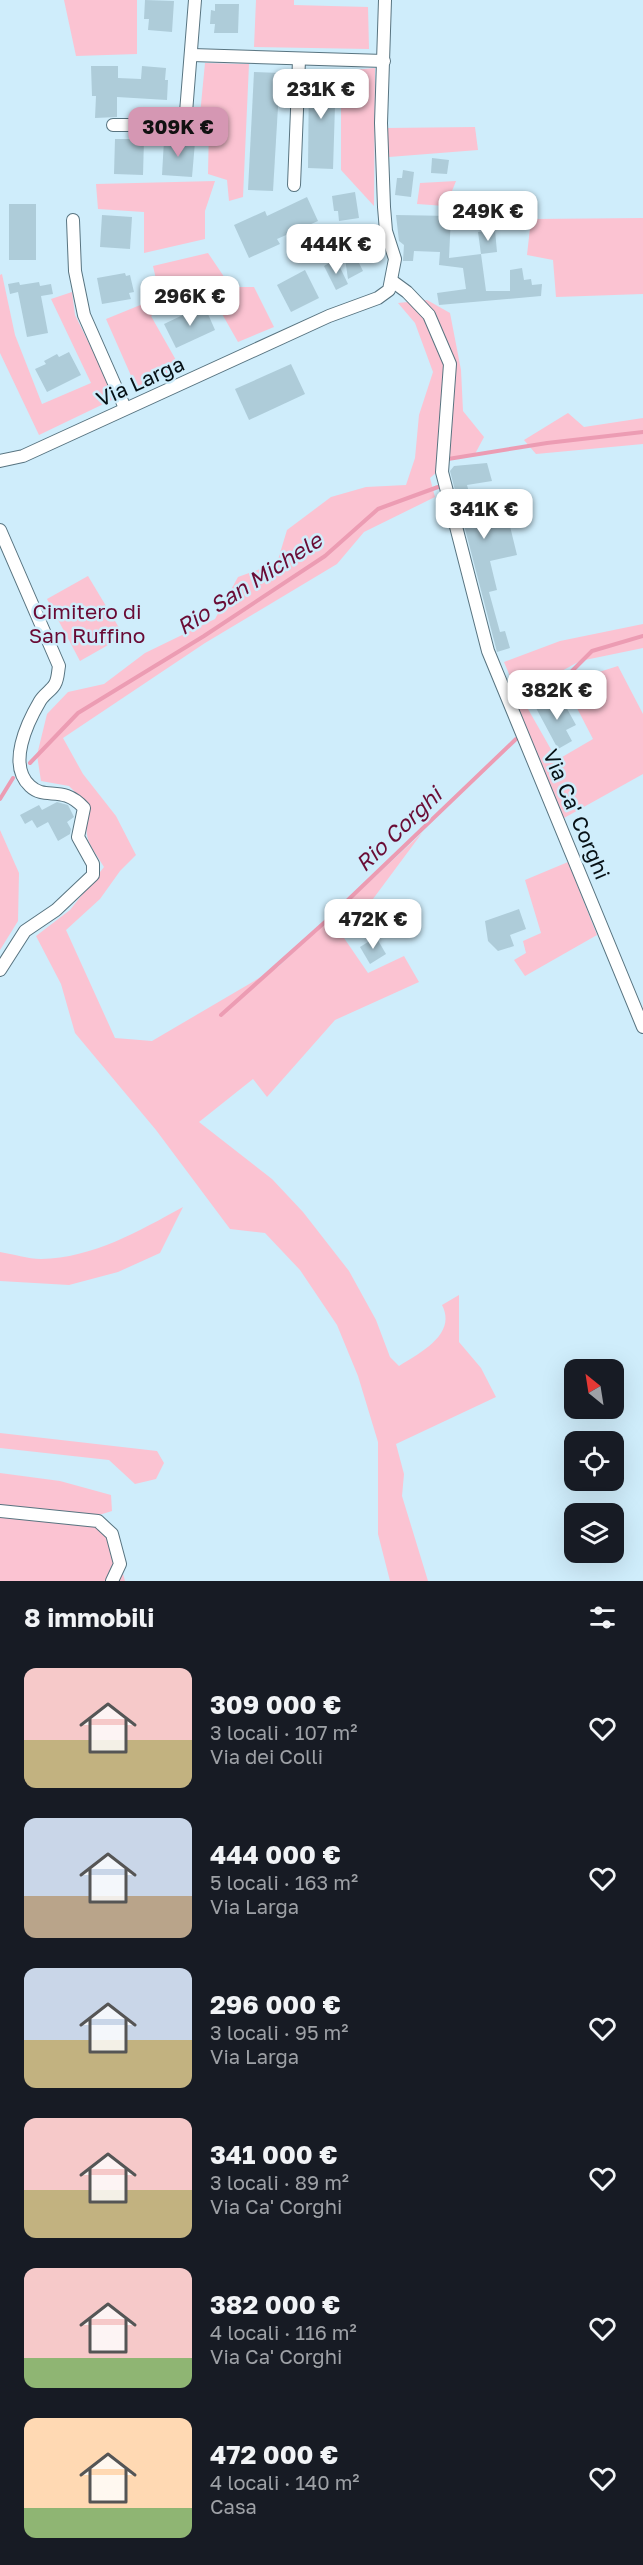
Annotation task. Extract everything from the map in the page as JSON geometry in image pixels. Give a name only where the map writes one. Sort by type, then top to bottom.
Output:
[{"type":"street","points":[[114,125],[185,125],[195,0]]},
{"type":"street","points":[[386,0],[381,123],[386,231],[395,259],[392,282]]},
{"type":"street","points":[[192,56],[384,61]]},
{"type":"street","points":[[294,185],[299,60]]},
{"type":"street","points":[[73,220],[75,272],[84,315],[125,408]]},
{"type":"street","name":"Via Larga","points":[[0,461],[23,456],[329,316],[378,298],[389,290],[392,282]]},
{"type":"street","name":"Via Ca' Corghi","points":[[392,282],[407,292],[429,315],[450,364],[441,472],[488,651],[643,1027]]},
{"type":"street","points":[[0,530],[59,666],[56,683],[41,698],[30,722],[21,746],[20,768],[30,786],[44,793],[62,793],[75,798],[84,808],[78,837],[93,864],[93,875],[56,910],[25,931],[0,970]]},
{"type":"street","points":[[0,1511],[98,1521],[112,1534],[120,1564],[112,1581]]},
{"type":"green space","points":[[64,0],[137,0],[137,54],[76,56]]},
{"type":"green space","points":[[256,0],[294,0],[294,5],[368,7],[369,49],[254,47]]},
{"type":"green space","points":[[205,63],[249,64],[243,197],[229,201],[227,180],[208,174],[209,124],[199,125]]},
{"type":"green space","points":[[375,68],[374,206],[341,170],[341,71]]},
{"type":"green space","points":[[475,127],[478,150],[389,157],[386,128]]},
{"type":"green space","points":[[215,181],[205,211],[205,239],[144,253],[144,212],[98,209],[96,184]]},
{"type":"green space","points":[[456,181],[452,191],[443,193],[445,206],[417,204],[420,183]]},
{"type":"green space","points":[[643,218],[643,294],[556,297],[553,260],[527,255],[531,219]]},
{"type":"green space","points":[[208,253],[231,287],[254,287],[274,327],[238,342],[201,277],[173,288],[177,300],[151,316],[181,369],[136,387],[106,319],[160,297],[153,266]]},
{"type":"green space","points":[[2,274],[15,335],[42,404],[91,383],[51,299],[72,292],[75,315],[116,398],[39,435],[0,353],[0,275]]},
{"type":"green space","points":[[427,300],[450,313],[461,370],[463,411],[484,437],[475,454],[453,458],[430,478],[435,497],[364,532],[337,564],[205,643],[63,738],[83,774],[116,816],[136,855],[120,871],[100,899],[66,930],[115,1038],[152,1041],[278,967],[422,833],[344,938],[368,973],[404,956],[419,982],[335,1020],[267,1097],[253,1079],[199,1122],[272,1179],[303,1212],[349,1271],[376,1320],[390,1357],[399,1366],[426,1348],[441,1333],[445,1325],[442,1305],[459,1295],[459,1342],[481,1368],[496,1397],[396,1444],[404,1474],[402,1496],[428,1581],[390,1581],[378,1534],[378,1442],[358,1376],[337,1325],[300,1270],[265,1233],[230,1229],[156,1130],[75,1033],[61,984],[36,936],[70,910],[104,867],[88,839],[87,826],[90,807],[69,786],[41,781],[37,755],[47,714],[68,692],[104,684],[145,653],[215,619],[238,577],[277,563],[287,530],[331,497],[366,487],[406,485],[415,458],[419,415],[433,372],[415,323],[398,303]]},
{"type":"green space","points":[[568,413],[584,427],[643,418],[643,444],[536,454],[524,440]]},
{"type":"green space","name":"Cimitero di San Ruffino","points":[[88,576],[124,636],[80,661],[47,599]]},
{"type":"green space","points":[[643,624],[643,648],[580,661],[518,695],[504,662],[560,641]]},
{"type":"green space","points":[[618,666],[643,714],[643,774],[564,818],[517,707],[524,702],[557,760],[593,739],[564,683]]},
{"type":"green space","points":[[0,830],[19,873],[18,921],[0,950]]},
{"type":"green space","points":[[568,862],[597,935],[525,976],[514,960],[526,953],[523,941],[541,933],[525,880]]},
{"type":"green space","points":[[183,1207],[160,1253],[118,1272],[69,1285],[0,1281],[0,1252],[41,1259],[79,1254],[115,1242]]},
{"type":"green space","points":[[0,1433],[157,1451],[164,1463],[156,1479],[135,1484],[109,1460],[0,1448]]},
{"type":"green space","points":[[0,1473],[60,1481],[111,1495],[112,1511],[86,1519],[112,1534],[125,1581],[0,1581]]},
{"type":"building","points":[[145,0],[174,1],[172,32],[148,30],[149,19],[144,19]]},
{"type":"building","points":[[215,4],[239,4],[238,33],[214,33],[215,24],[210,24],[211,10],[215,11]]},
{"type":"building","points":[[91,66],[118,66],[118,78],[141,79],[142,66],[166,68],[167,100],[117,97],[117,117],[95,118],[96,96],[92,96]]},
{"type":"building","points":[[254,72],[280,73],[273,191],[248,190]]},
{"type":"building","points":[[309,72],[336,74],[333,169],[308,168]]},
{"type":"building","points":[[115,139],[144,139],[143,175],[114,174]]},
{"type":"building","points":[[164,140],[195,142],[192,177],[162,175]]},
{"type":"building","points":[[432,158],[449,160],[447,174],[431,173]]},
{"type":"building","points":[[403,170],[414,172],[411,197],[395,195],[397,178],[402,178]]},
{"type":"building","points":[[355,192],[359,218],[339,221],[338,211],[334,211],[332,196]]},
{"type":"building","points":[[307,197],[318,221],[277,239],[280,244],[249,258],[234,225],[265,211],[267,216]]},
{"type":"building","points":[[9,204],[36,204],[36,260],[9,260]]},
{"type":"building","points":[[102,215],[132,217],[130,249],[100,247]]},
{"type":"building","points":[[396,215],[451,216],[449,258],[481,254],[486,291],[510,291],[510,270],[522,268],[524,280],[531,279],[532,285],[542,284],[541,296],[439,305],[437,293],[466,289],[463,268],[439,265],[440,252],[414,251],[413,261],[403,261],[404,245],[399,241]]},
{"type":"building","points":[[495,230],[497,252],[481,254],[478,232]]},
{"type":"building","points":[[351,247],[363,271],[348,279],[344,251]]},
{"type":"building","points":[[336,259],[348,284],[336,290],[324,266]]},
{"type":"building","points":[[305,270],[319,298],[291,312],[277,285]]},
{"type":"building","points":[[125,273],[126,276],[130,275],[134,292],[129,293],[131,299],[102,304],[97,278]]},
{"type":"building","points":[[19,282],[20,285],[39,282],[40,286],[51,284],[53,294],[41,296],[48,333],[27,337],[18,292],[10,294],[8,284]]},
{"type":"building","points":[[204,305],[215,330],[176,348],[164,324]]},
{"type":"building","points":[[69,352],[81,375],[47,392],[35,369],[46,364],[44,361],[57,354],[59,357]]},
{"type":"building","points":[[291,364],[305,394],[249,420],[235,389]]},
{"type":"building","points":[[487,463],[492,481],[467,485],[477,522],[508,518],[517,555],[490,561],[497,590],[489,592],[500,632],[505,631],[510,648],[497,652],[450,471],[454,466]]},
{"type":"building","points":[[560,696],[576,725],[566,730],[572,741],[558,749],[536,708]]},
{"type":"building","points":[[57,802],[68,805],[74,817],[67,822],[71,829],[70,834],[58,841],[48,822],[37,828],[32,820],[25,824],[20,815],[39,805],[42,810]]},
{"type":"building","points":[[519,909],[526,929],[510,935],[514,946],[498,951],[488,941],[485,921]]},
{"type":"building","points":[[376,937],[386,954],[370,964],[360,947]]},
{"type":"waterway","name":"Rio San Michele","points":[[448,459],[547,443],[643,432]]},
{"type":"waterway","name":"Rio San Michele","points":[[30,763],[78,713],[204,636],[325,556],[378,509],[438,487]]},
{"type":"waterway","name":"Rio Corghi","points":[[518,702],[569,674],[592,651],[643,636]]},
{"type":"waterway","name":"Rio Corghi","points":[[221,1015],[325,922],[516,739]]},
{"type":"waterway","name":"Rio San Michele","points":[[0,799],[13,778]]}]
